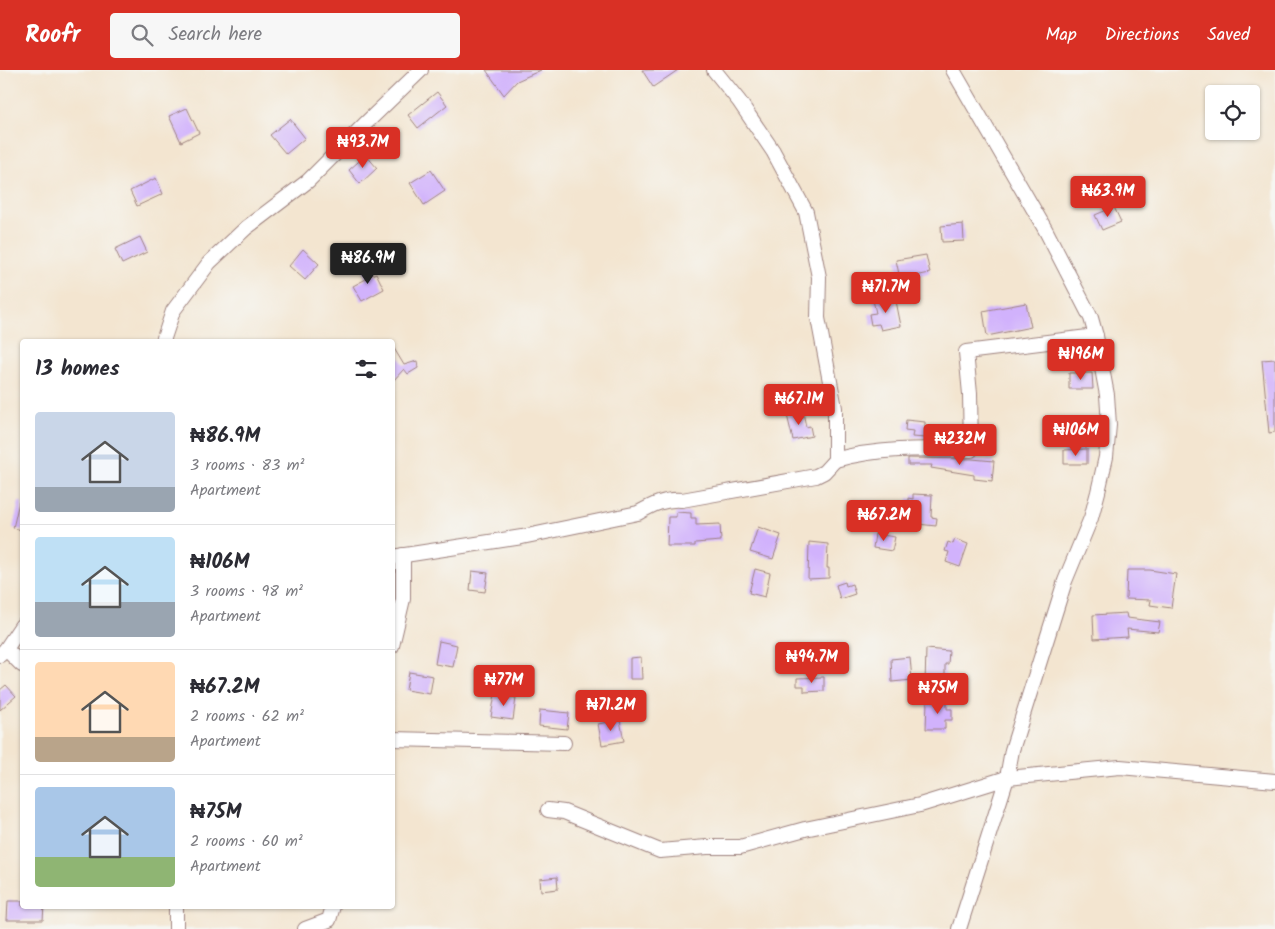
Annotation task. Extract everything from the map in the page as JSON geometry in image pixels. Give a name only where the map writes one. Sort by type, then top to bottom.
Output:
[{"type":"street","points":[[164,339],[173,311],[209,263],[246,228],[308,181],[409,75],[421,70]]},
{"type":"street","points":[[714,70],[739,101],[773,151],[806,212],[819,277],[818,318],[835,408],[835,460]]},
{"type":"street","points":[[953,70],[1045,229],[1091,318],[1096,336],[1109,425],[1106,458],[1090,518],[1065,581],[1012,750],[1007,778],[959,929]]},
{"type":"street","points":[[395,633],[403,599],[398,556],[522,537],[638,513],[672,499],[682,500],[816,476],[824,472],[835,460],[850,455],[925,449],[971,450],[966,352],[1096,336]]},
{"type":"street","points":[[20,628],[3,652],[20,664]]},
{"type":"street","points":[[395,739],[564,743]]},
{"type":"street","points":[[548,810],[564,812],[660,851],[707,847],[740,847],[805,829],[920,805],[1007,778],[1120,767],[1275,781]]},
{"type":"street","points":[[176,909],[176,929]]},
{"type":"street","points":[[305,929],[329,924],[332,909]]},
{"type":"building","points":[[486,70],[541,70],[517,81],[504,95]]},
{"type":"building","points":[[642,70],[678,70],[653,87]]},
{"type":"building","points":[[437,92],[447,105],[418,128],[408,115]]},
{"type":"building","points":[[187,108],[199,133],[181,142],[169,116]]},
{"type":"building","points":[[290,119],[305,138],[286,154],[270,135]]},
{"type":"building","points":[[366,155],[377,168],[360,184],[349,170]]},
{"type":"building","points":[[431,170],[445,191],[424,205],[410,183]]},
{"type":"building","points":[[156,178],[163,194],[137,206],[130,191]]},
{"type":"building","points":[[1114,207],[1121,222],[1102,230],[1095,215]]},
{"type":"building","points":[[963,224],[964,241],[942,242],[941,226]]},
{"type":"building","points":[[140,237],[147,252],[122,264],[115,249]]},
{"type":"building","points":[[303,249],[319,264],[305,280],[289,266]]},
{"type":"building","points":[[926,255],[930,273],[900,279],[896,260]]},
{"type":"building","points":[[363,260],[372,275],[376,273],[384,289],[362,301],[353,286],[366,279],[361,261]]},
{"type":"building","points":[[895,296],[901,326],[881,330],[879,324],[871,325],[869,314],[876,313],[873,300]]},
{"type":"building","points":[[1026,303],[1031,327],[987,336],[983,311]]},
{"type":"building","points":[[395,350],[404,365],[417,361],[418,368],[408,374],[404,369],[395,379]]},
{"type":"building","points":[[1275,359],[1275,432],[1269,433],[1262,360]]},
{"type":"building","points":[[1069,373],[1092,373],[1093,389],[1069,389]]},
{"type":"building","points":[[803,412],[806,427],[810,426],[812,436],[793,440],[787,415]]},
{"type":"building","points":[[906,420],[925,422],[925,429],[935,431],[934,441],[925,441],[926,438],[912,437],[913,431],[905,430]]},
{"type":"building","points":[[1087,449],[1087,464],[1064,464],[1064,450]]},
{"type":"building","points":[[908,458],[994,461],[992,481],[974,479],[974,475],[931,468],[932,465],[908,465]]},
{"type":"building","points":[[913,494],[932,495],[931,517],[937,518],[936,526],[918,524],[919,515],[912,515],[912,509],[908,509],[908,498],[913,499]]},
{"type":"building","points":[[19,502],[20,502],[20,530],[13,528]]},
{"type":"building","points":[[676,512],[691,513],[691,518],[696,518],[696,525],[720,524],[721,541],[695,543],[695,546],[667,546],[668,517],[676,517]]},
{"type":"building","points":[[758,527],[781,535],[773,559],[750,552]]},
{"type":"building","points":[[875,534],[895,537],[892,551],[873,548]]},
{"type":"building","points":[[955,539],[968,544],[960,567],[946,562],[949,552],[945,551],[948,542],[953,544]]},
{"type":"building","points":[[809,542],[828,544],[827,568],[829,568],[829,578],[808,579]]},
{"type":"building","points":[[755,569],[770,573],[765,597],[749,593]]},
{"type":"building","points":[[1127,570],[1150,570],[1176,574],[1171,608],[1150,605],[1151,600],[1126,599]]},
{"type":"building","points":[[472,571],[488,573],[485,592],[470,590]]},
{"type":"building","points":[[845,582],[846,586],[852,584],[855,594],[840,599],[836,585]]},
{"type":"building","points":[[1126,613],[1127,618],[1160,622],[1158,632],[1127,629],[1128,637],[1094,639],[1093,615]]},
{"type":"building","points":[[439,641],[457,645],[453,667],[435,664]]},
{"type":"building","points":[[926,649],[949,651],[948,664],[945,664],[945,684],[925,684]]},
{"type":"building","points":[[641,657],[642,679],[630,679],[630,658]]},
{"type":"building","points":[[910,657],[912,680],[892,682],[891,659]]},
{"type":"building","points":[[409,672],[433,676],[430,694],[406,690]]},
{"type":"building","points":[[824,677],[824,691],[804,692],[804,686],[797,686],[797,678]]},
{"type":"building","points":[[6,685],[16,696],[0,710],[0,690]]},
{"type":"building","points":[[495,694],[516,698],[513,720],[491,717]]},
{"type":"building","points":[[927,701],[947,701],[947,709],[952,709],[952,720],[945,720],[945,729],[926,729]]},
{"type":"building","points":[[540,710],[569,713],[567,729],[539,726]]},
{"type":"building","points":[[620,720],[624,741],[602,745],[598,724]]},
{"type":"building","points":[[557,877],[558,889],[541,891],[540,879]]},
{"type":"building","points":[[8,901],[20,901],[20,909],[44,909],[43,920],[7,920]]}]
